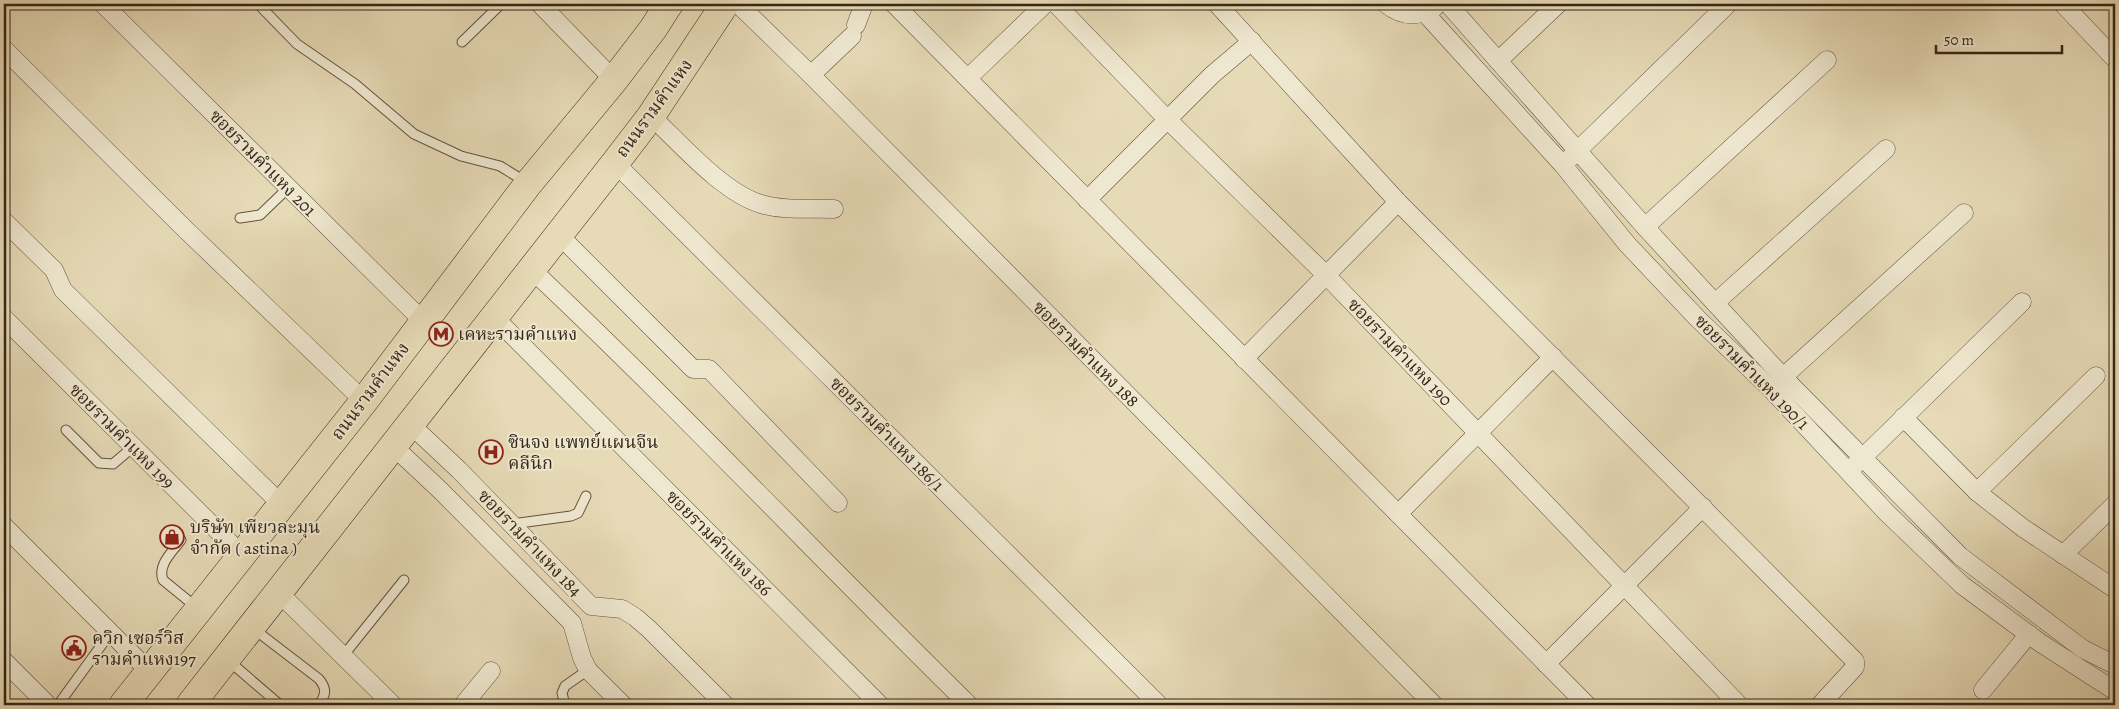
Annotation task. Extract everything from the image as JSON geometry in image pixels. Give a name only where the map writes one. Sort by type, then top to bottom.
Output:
[{"type":"main road","name":"ถนนรามคำแหง","points":[[123,705],[364,401],[528,184],[614,80],[653,29],[668,4]]},
{"type":"main road","name":"ถนนรามคำแหง","points":[[190,705],[615,164],[651,116],[725,4]]},
{"type":"street","name":"ซอยรามคำแหง 201","points":[[104,4],[423,321]]},
{"type":"street","points":[[540,4],[614,80]]},
{"type":"street","name":"ซอยรามคำแหง 188","points":[[738,4],[811,75],[1434,705]]},
{"type":"street","points":[[811,75],[854,30],[864,4]]},
{"type":"street","points":[[894,4],[1587,705]]},
{"type":"street","points":[[968,78],[1045,4]]},
{"type":"street","name":"ซอยรามคำแหง 190","points":[[1056,4],[1167,119],[1328,276],[1739,705]]},
{"type":"street","points":[[1217,4],[1398,202],[1855,661],[1855,667],[1820,705]]},
{"type":"street","name":"ซอยรามคำแหง 190/1","points":[[1386,4],[1393,10],[1414,16],[1432,8],[1627,244],[1698,318],[1770,388],[1887,512],[1962,585],[2029,634],[2115,691]]},
{"type":"street","name":"ซอยรามคำแหง 190/1","points":[[1448,4],[1577,151],[1715,303],[1783,376],[1960,556],[2084,649],[2115,665]]},
{"type":"street","points":[[1498,61],[1558,4]]},
{"type":"street","points":[[1563,165],[1728,4]]},
{"type":"street","points":[[2064,4],[2115,59]]},
{"type":"street","points":[[1086,200],[1167,119],[1252,41]]},
{"type":"street","points":[[4,49],[186,230],[364,401]]},
{"type":"street","points":[[1645,227],[1827,60]]},
{"type":"street","points":[[651,116],[716,177],[738,194],[768,205],[783,208],[834,209]]},
{"type":"street","points":[[1715,303],[1886,149]]},
{"type":"street","name":"ซอยรามคำแหง 186/1","points":[[615,164],[1159,705]]},
{"type":"street","points":[[1244,359],[1328,276],[1398,202]]},
{"type":"street","points":[[1783,376],[1964,214]]},
{"type":"street","points":[[4,221],[54,270],[63,290],[282,505]]},
{"type":"street","points":[[559,235],[693,369],[709,368],[838,503]]},
{"type":"street","points":[[532,270],[591,325],[868,606],[969,705]]},
{"type":"street","points":[[1848,471],[2022,302]]},
{"type":"street","name":"ซอยรามคำแหง 186","points":[[494,317],[880,705]]},
{"type":"street","name":"ซอยรามคำแหง 199","points":[[4,318],[241,554]]},
{"type":"street","points":[[1398,514],[1553,357]]},
{"type":"street","points":[[1977,492],[2096,376]]},
{"type":"street","points":[[1903,417],[1977,492],[2024,528],[2115,589]]},
{"type":"street","name":"ซอยรามคำแหง 184","points":[[410,424],[509,521],[591,606],[622,610],[634,617],[650,629],[725,705]]},
{"type":"street","name":"ซอยรามคำแหง 184","points":[[392,446],[488,538],[572,623],[582,658],[588,670],[623,705]]},
{"type":"street","points":[[2063,555],[2115,504]]},
{"type":"street","points":[[1546,664],[1703,507]]},
{"type":"street","points":[[488,538],[509,521]]},
{"type":"street","points":[[4,526],[150,672]]},
{"type":"street","points":[[278,592],[393,705]]},
{"type":"street","points":[[572,623],[591,606]]},
{"type":"street","points":[[1983,690],[2029,634]]},
{"type":"street","points":[[4,661],[48,705]]},
{"type":"street","points":[[463,705],[491,671]]},
{"type":"street","points":[[2112,705],[2115,700]]},
{"type":"lane","points":[[258,4],[297,44],[354,84],[414,134],[461,156],[500,166],[528,184]]},
{"type":"lane","points":[[462,42],[501,4]]},
{"type":"lane","points":[[240,218],[260,215],[288,188]]},
{"type":"lane","points":[[66,430],[99,463],[113,464],[133,447]]},
{"type":"lane","points":[[509,521],[571,516],[578,513],[586,496]]},
{"type":"lane","points":[[181,540],[161,567],[160,574],[163,580],[198,609]]},
{"type":"lane","points":[[343,656],[404,580]]},
{"type":"lane","points":[[252,627],[320,678],[325,687],[326,695],[319,705]]},
{"type":"lane","points":[[58,705],[111,632]]},
{"type":"lane","points":[[227,659],[280,705]]},
{"type":"lane","points":[[565,705],[562,693],[565,686],[588,670]]},
{"type":"place","name":"เคหะรามคำแหง","points":[[441,334]]},
{"type":"place","name":"ซินจง แพทย์แผนจีน คลีนิก","points":[[491,452]]},
{"type":"place","name":"บริษัท เพียวละมุน จำกัด ( astina )","points":[[172,537]]},
{"type":"place","name":"ควิก เซอร์วิส รามคำแหง197","points":[[74,648]]}]
